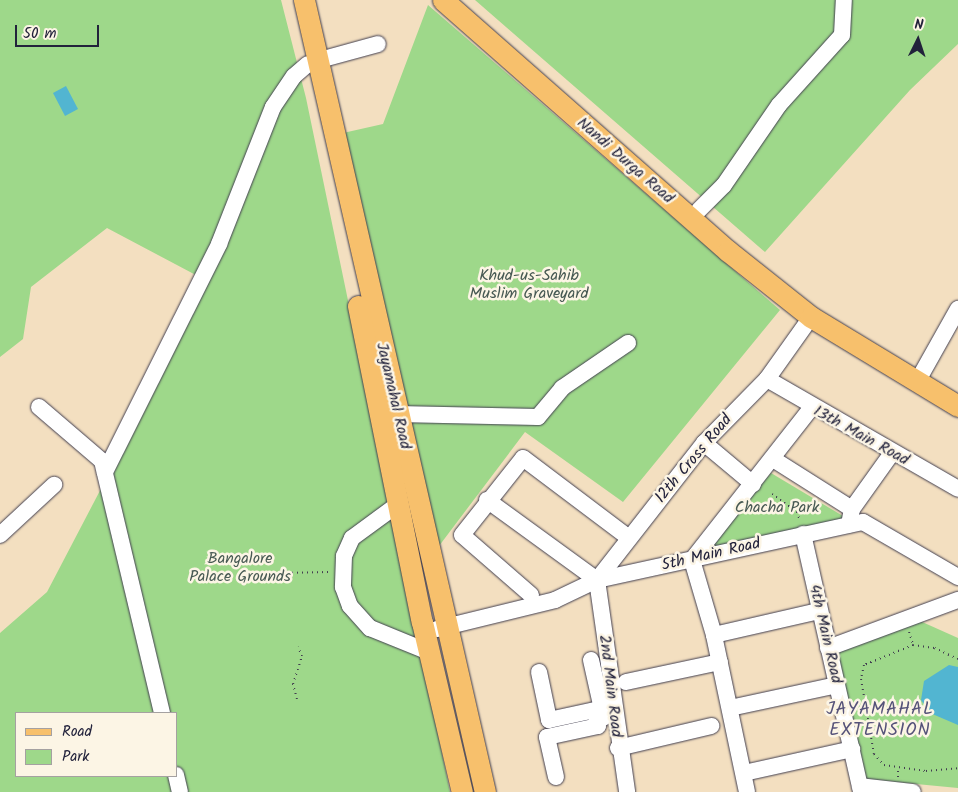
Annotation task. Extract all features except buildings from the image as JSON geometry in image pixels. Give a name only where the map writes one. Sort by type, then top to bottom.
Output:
[{"type":"main road","name":"Jayamahal Road","points":[[295,0],[397,414],[485,792]]},
{"type":"main road","name":"Jayamahal Road","points":[[304,0],[312,63],[397,505],[462,792]]},
{"type":"main road","name":"Nandi Durga Road","points":[[444,0],[728,251],[811,317],[958,406]]},
{"type":"main road","name":"Nandi Durga Road","points":[[461,0],[699,210],[811,317]]},
{"type":"street","points":[[699,210],[724,185],[779,105],[842,35],[844,0]]},
{"type":"street","points":[[104,472],[219,244],[269,116],[294,76],[312,63],[378,44]]},
{"type":"street","points":[[917,382],[958,308]]},
{"type":"street","name":"12th Cross Road","points":[[597,580],[704,443],[767,379],[811,317]]},
{"type":"street","points":[[397,414],[538,417],[562,388],[628,344]]},
{"type":"street","name":"13th Main Road","points":[[767,379],[811,408],[958,489]]},
{"type":"street","points":[[39,407],[97,456],[104,472],[162,712]]},
{"type":"street","points":[[747,792],[714,635],[692,560],[773,459],[811,408]]},
{"type":"street","points":[[704,443],[753,484]]},
{"type":"street","points":[[850,517],[892,453]]},
{"type":"street","points":[[531,595],[464,539],[462,531],[523,458],[629,538]]},
{"type":"street","name":"5th Main Road","points":[[773,459],[850,517],[863,522],[958,577]]},
{"type":"street","points":[[0,535],[54,486]]},
{"type":"street","points":[[487,500],[597,580]]},
{"type":"street","points":[[397,505],[358,530],[347,547],[342,572],[346,596],[362,622],[379,634],[425,635],[445,622]]},
{"type":"street","name":"5th Main Road","points":[[445,622],[555,600],[574,589],[597,580],[804,534],[850,517]]},
{"type":"street","name":"4th Main Road","points":[[804,534],[860,789]]},
{"type":"street","name":"2nd Main Road","points":[[597,580],[604,713],[618,748],[627,792]]},
{"type":"street","name":"5th Main Road","points":[[445,622],[531,595],[574,589]]},
{"type":"street","points":[[828,648],[958,600]]},
{"type":"street","points":[[714,635],[820,611]]},
{"type":"street","points":[[591,660],[616,773]]},
{"type":"street","points":[[626,682],[720,662]]},
{"type":"street","points":[[539,672],[549,720],[595,710],[604,713]]},
{"type":"street","points":[[730,708],[837,685]]},
{"type":"street","points":[[556,777],[547,737],[598,726],[604,713]]},
{"type":"street","points":[[618,748],[711,726]]},
{"type":"street","points":[[744,773],[852,749]]},
{"type":"street","points":[[176,777],[180,792]]},
{"type":"street","points":[[860,789],[913,792]]},
{"type":"path","points":[[772,494],[797,512],[804,534]]},
{"type":"path","points":[[282,573],[342,572]]},
{"type":"path","points":[[958,660],[934,648],[913,645],[864,664],[861,679],[874,754],[884,765],[926,771],[958,768]]},
{"type":"path","points":[[297,699],[293,684],[302,656],[298,648]]},
{"type":"green space","name":"Bangalore Palace Grounds","points":[[0,0],[281,0],[306,98],[450,792],[0,792],[0,633],[47,592],[209,282],[107,228],[31,287],[23,339],[0,357]]},
{"type":"green space","points":[[475,0],[958,0],[958,44],[910,90],[765,252]]},
{"type":"green space","name":"Khud-us-Sahib Muslim Graveyard","points":[[428,5],[780,310],[623,502],[525,432],[439,546],[343,133],[383,124]]},
{"type":"green space","name":"Chacha Park","points":[[771,473],[848,519],[703,553]]},
{"type":"green space","points":[[920,621],[958,638],[958,788],[864,779],[836,651]]},
{"type":"water","points":[[66,86],[78,109],[65,116],[53,93]]},
{"type":"water","points":[[949,665],[958,667],[958,725],[930,713],[921,700],[924,681]]},
{"type":"district","name":"JAYAMAHAL EXTENSION","points":[[880,721]]}]
